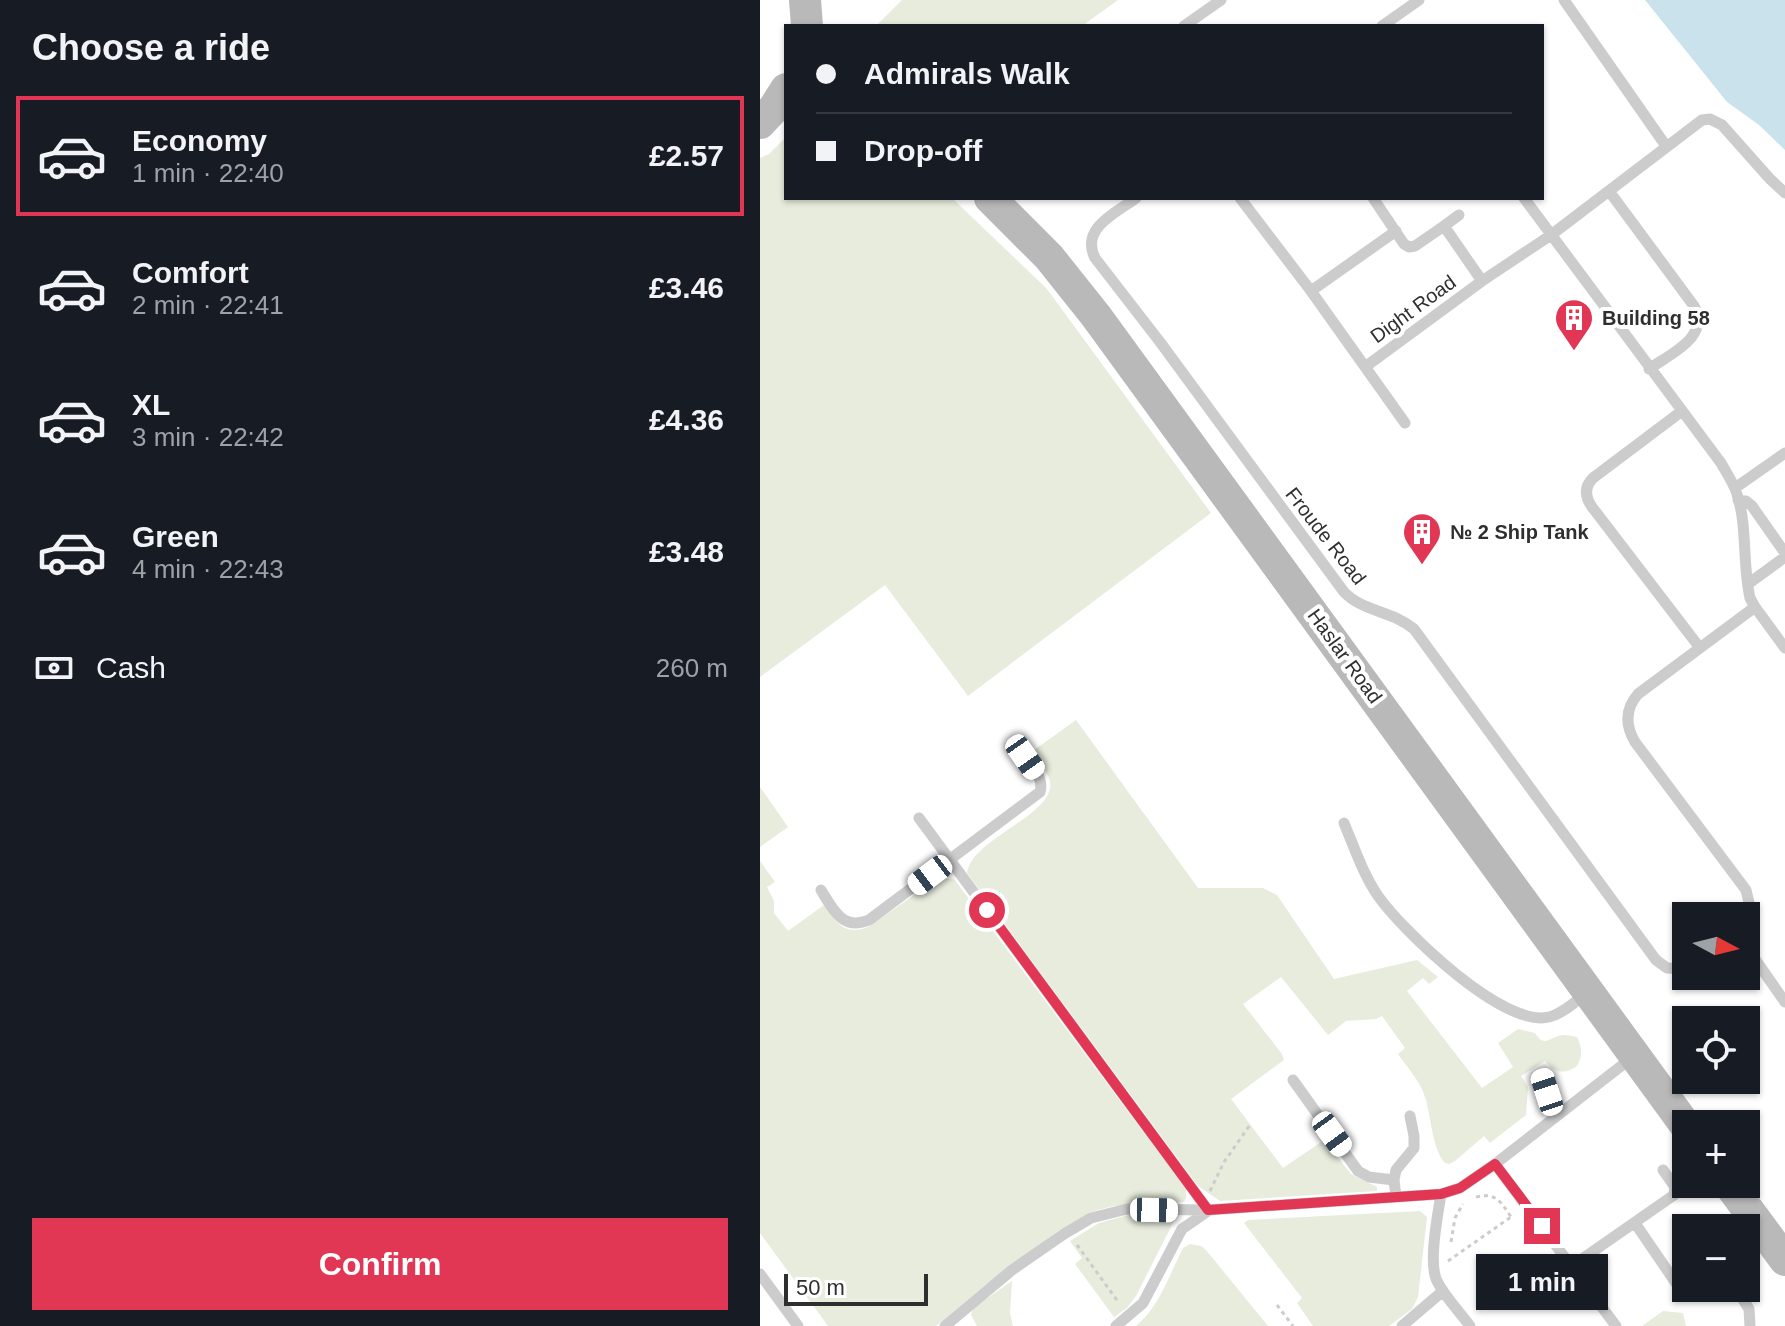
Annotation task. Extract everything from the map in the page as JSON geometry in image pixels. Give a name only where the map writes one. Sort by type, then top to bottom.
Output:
[{"type":"street","points":[[805,0],[807,24]]},
{"type":"street","points":[[760,123],[784,92]]},
{"type":"street","name":"Haslar Road","points":[[992,200],[1049,257],[1077,291],[1674,1110]]},
{"type":"street","points":[[1739,1198],[1785,1260]]},
{"type":"lane","points":[[1397,22],[1419,0]]},
{"type":"lane","points":[[1564,0],[1666,146]]},
{"type":"lane","points":[[1187,24],[1219,1]]},
{"type":"lane","name":"Dight Road","points":[[1365,367],[1482,281],[1551,235],[1699,121],[1715,121],[1726,129],[1785,193]]},
{"type":"lane","points":[[1609,191],[1698,315],[1693,337],[1649,369]]},
{"type":"lane","name":"Froude Road","points":[[1133,200],[1094,230],[1090,246],[1095,258],[1344,592],[1357,603],[1414,629],[1653,956],[1667,968],[1672,968]]},
{"type":"lane","points":[[1242,200],[1405,423]]},
{"type":"lane","points":[[1374,200],[1404,244],[1411,247],[1459,215]]},
{"type":"lane","points":[[1525,200],[1721,463],[1737,494],[1750,598],[1785,648]]},
{"type":"lane","points":[[1444,226],[1482,281]]},
{"type":"lane","points":[[1311,291],[1396,231]]},
{"type":"lane","points":[[1682,411],[1593,478],[1586,496],[1700,648]]},
{"type":"lane","points":[[1737,494],[1785,453]]},
{"type":"lane","points":[[1737,494],[1756,510],[1785,555],[1748,584]]},
{"type":"lane","points":[[1749,902],[1743,885],[1635,742],[1628,727],[1628,713],[1634,698],[1755,607]]},
{"type":"lane","points":[[821,890],[842,919],[861,924],[869,920],[1040,792],[1041,779],[1017,745]]},
{"type":"lane","points":[[919,818],[1208,1210]]},
{"type":"lane","points":[[1344,823],[1367,877],[1387,907],[1435,957],[1499,1005],[1548,1018],[1588,992]]},
{"type":"lane","points":[[1760,966],[1785,1002]]},
{"type":"lane","points":[[945,1326],[1012,1270],[1091,1218],[1127,1209],[1208,1210],[1441,1194],[1460,1188],[1634,1056]]},
{"type":"lane","points":[[1541,1076],[1558,1113]]},
{"type":"lane","points":[[1293,1080],[1358,1171],[1369,1177],[1394,1180]]},
{"type":"lane","points":[[1396,1197],[1396,1170],[1414,1148],[1410,1116]]},
{"type":"lane","points":[[1495,1164],[1616,1326]]},
{"type":"lane","points":[[1572,1266],[1676,1192],[1663,1170]]},
{"type":"lane","points":[[1441,1194],[1433,1267],[1443,1291],[1470,1326]]},
{"type":"lane","points":[[1116,1326],[1143,1303],[1182,1229],[1208,1210]]},
{"type":"lane","points":[[1635,1223],[1672,1277]]},
{"type":"lane","points":[[760,1274],[798,1326]]},
{"type":"lane","points":[[1402,1326],[1443,1291]]},
{"type":"lane","points":[[1745,1302],[1749,1309],[1750,1326]]},
{"type":"lane","points":[[959,1314],[968,1326]]},
{"type":"path","points":[[1208,1210],[1210,1192],[1224,1162],[1250,1125]]},
{"type":"path","points":[[1511,1217],[1501,1202],[1489,1195],[1467,1199],[1459,1207],[1455,1218],[1448,1261],[1527,1206]]},
{"type":"path","points":[[1067,1232],[1128,1316]]},
{"type":"path","points":[[1277,1305],[1293,1326]]},
{"type":"shaded area","points":[[902,0],[1118,0],[1085,24],[878,24]]},
{"type":"shaded area","points":[[784,139],[784,200],[954,200],[1047,289],[1211,513],[968,696],[885,585],[760,677],[760,158],[769,154]]},
{"type":"shaded area","points":[[1076,720],[1198,888],[1263,888],[1277,895],[1334,979],[1417,960],[1438,977],[1429,984],[1423,978],[1407,991],[1482,1088],[1513,1067],[1498,1043],[1518,1029],[1535,1033],[1545,1041],[1563,1035],[1577,1037],[1581,1052],[1577,1066],[1560,1071],[1545,1061],[1521,1076],[1528,1087],[1526,1115],[1490,1143],[1484,1136],[1455,1161],[1445,1163],[1435,1141],[1423,1091],[1398,1054],[1405,1048],[1382,1016],[1346,1021],[1328,1035],[1281,977],[1243,1004],[1284,1060],[1231,1099],[1283,1168],[1324,1140],[1351,1174],[1377,1187],[1377,1191],[1220,1201],[1198,1186],[967,873],[972,860],[984,848],[1042,803],[1049,791],[1049,778],[1030,753]]},
{"type":"shaded area","points":[[760,787],[788,827],[760,847]]},
{"type":"shaded area","points":[[760,861],[775,882],[767,887],[774,901],[774,913],[788,931],[824,905],[842,926],[852,930],[868,927],[933,882],[954,879],[1186,1189],[1184,1202],[1113,1206],[1091,1212],[1058,1231],[936,1326],[828,1326],[760,1233]]},
{"type":"shaded area","points":[[1420,1211],[1427,1217],[1418,1297],[1412,1309],[1389,1326],[1313,1326],[1297,1303],[1302,1298],[1244,1223],[1248,1220]]},
{"type":"shaded area","points":[[1132,1214],[1172,1214],[1175,1219],[1136,1296],[1127,1308],[1114,1317],[1075,1264],[1082,1258],[1070,1241],[1099,1223]]},
{"type":"shaded area","points":[[1190,1244],[1206,1250],[1268,1326],[1136,1326],[1152,1309],[1183,1248]]},
{"type":"shaded area","points":[[1012,1281],[1010,1313],[1013,1326],[977,1326],[971,1315],[973,1308]]},
{"type":"shaded area","points":[[1663,1311],[1683,1313],[1686,1326],[1642,1326]]},
{"type":"water","points":[[1645,0],[1785,0],[1785,150],[1759,125],[1727,102]]},
{"type":"place","name":"Building 58","points":[[1574,352]]},
{"type":"place","name":"№ 2 Ship Tank","points":[[1422,566]]},
{"type":"route","points":[[987,910],[1208,1210],[1441,1194],[1460,1188],[1495,1164],[1542,1226]]}]
